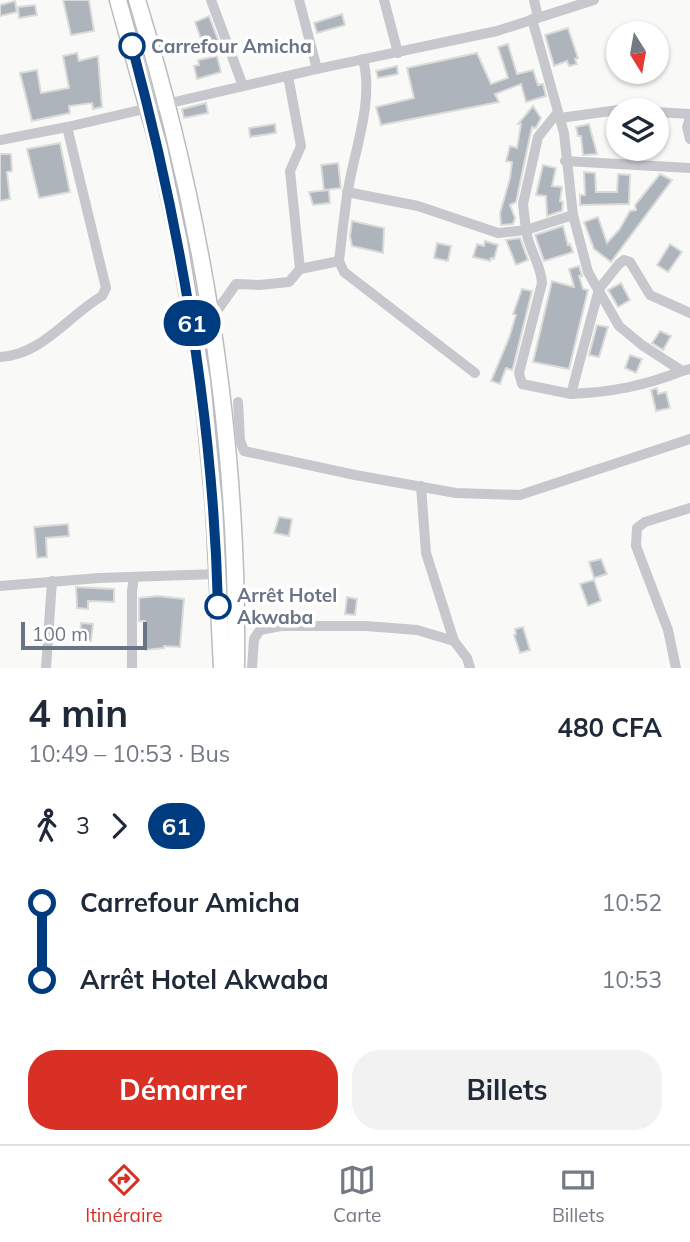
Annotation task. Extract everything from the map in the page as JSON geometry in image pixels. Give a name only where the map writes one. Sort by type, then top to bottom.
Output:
[{"type":"main road","points":[[118,0],[149,108],[179,242],[202,382],[211,469],[222,668]]},
{"type":"main road","points":[[137,0],[179,155],[210,312],[228,437],[237,608],[236,668]]},
{"type":"street","points":[[211,0],[243,86]]},
{"type":"street","points":[[299,0],[317,69]]},
{"type":"street","points":[[384,0],[398,52]]},
{"type":"street","points":[[534,0],[564,133],[573,215],[588,272],[619,326],[642,345],[686,370]]},
{"type":"street","points":[[0,140],[496,31],[594,0]]},
{"type":"street","points":[[363,60],[367,72],[366,95],[347,192],[338,261],[344,272],[475,373]]},
{"type":"street","points":[[288,76],[301,146],[290,171],[300,269]]},
{"type":"street","points":[[606,111],[559,115],[538,137],[523,204],[527,238],[542,272],[542,283],[519,373],[522,384],[571,394],[648,385],[686,370]]},
{"type":"street","points":[[669,114],[690,116],[687,127],[690,139]]},
{"type":"street","points":[[0,357],[23,354],[102,296],[106,288],[67,127]]},
{"type":"street","points":[[565,161],[690,168]]},
{"type":"street","points":[[347,192],[418,206],[498,233],[526,230],[573,215]]},
{"type":"street","points":[[571,394],[598,289],[624,260],[630,262],[650,295],[690,313]]},
{"type":"street","points":[[210,312],[219,308],[236,284],[289,282],[300,269],[338,261]]},
{"type":"street","points":[[238,402],[240,440],[244,451],[456,493],[520,495],[690,439]]},
{"type":"street","points":[[421,486],[426,553],[454,641],[470,668]]},
{"type":"street","points":[[676,668],[668,630],[636,546],[635,535],[637,528],[645,522],[690,508]]},
{"type":"street","points":[[0,586],[52,581],[218,574]]},
{"type":"street","points":[[132,668],[134,577]]},
{"type":"street","points":[[46,668],[52,581]]},
{"type":"street","points":[[252,668],[254,639],[260,629],[281,626],[338,625],[417,629],[454,641]]},
{"type":"building","points":[[63,0],[89,0],[94,31],[71,35]]},
{"type":"building","points":[[15,1],[17,12],[0,16],[0,5]]},
{"type":"building","points":[[35,5],[37,15],[19,18],[18,7]]},
{"type":"building","points":[[342,14],[345,25],[317,33],[314,23]]},
{"type":"building","points":[[209,16],[219,42],[210,45],[208,40],[202,42],[195,22]]},
{"type":"building","points":[[568,28],[578,58],[575,59],[577,64],[569,66],[567,61],[554,66],[545,35]]},
{"type":"building","points":[[508,44],[517,74],[533,70],[538,85],[543,84],[546,96],[526,102],[521,84],[495,94],[499,102],[381,125],[376,107],[414,98],[407,68],[477,53],[491,84],[508,78],[498,47]]},
{"type":"building","points":[[77,53],[79,61],[98,56],[102,107],[93,109],[92,103],[69,106],[70,113],[32,121],[20,73],[37,70],[41,93],[69,88],[63,56]]},
{"type":"building","points":[[217,56],[221,72],[197,79],[194,66],[199,65],[198,60]]},
{"type":"building","points":[[397,66],[398,74],[378,78],[376,71]]},
{"type":"building","points":[[206,103],[208,113],[184,118],[182,109]]},
{"type":"building","points":[[533,106],[541,118],[536,128],[532,127],[516,202],[510,205],[515,218],[513,224],[501,225],[500,213],[512,162],[506,161],[510,146],[517,148],[521,124],[518,124]]},
{"type":"building","points":[[275,124],[276,133],[250,137],[249,128]]},
{"type":"building","points":[[589,124],[597,154],[583,155],[581,136],[578,136],[576,127]]},
{"type":"building","points":[[60,143],[70,192],[39,198],[27,149]]},
{"type":"building","points":[[0,154],[11,154],[12,171],[7,172],[10,199],[0,201]]},
{"type":"building","points":[[338,163],[341,188],[324,190],[321,165]]},
{"type":"building","points":[[543,165],[556,168],[552,186],[562,187],[562,211],[547,216],[546,196],[536,195]]},
{"type":"building","points":[[584,172],[595,173],[596,192],[617,192],[618,174],[630,175],[629,204],[580,205],[580,195],[585,195]]},
{"type":"building","points":[[660,174],[672,180],[611,262],[594,249],[584,222],[598,217],[607,243],[619,230],[630,211],[636,210],[635,205]]},
{"type":"building","points":[[329,190],[330,203],[313,205],[309,192]]},
{"type":"building","points":[[352,221],[384,228],[383,253],[352,246]]},
{"type":"building","points":[[563,226],[568,245],[570,244],[573,252],[544,261],[535,235]]},
{"type":"building","points":[[520,238],[528,260],[516,265],[506,240]]},
{"type":"building","points":[[485,241],[498,245],[494,259],[491,258],[490,261],[473,257],[477,244],[484,246]]},
{"type":"building","points":[[437,243],[451,246],[448,261],[434,258]]},
{"type":"building","points":[[670,244],[682,252],[668,272],[657,265]]},
{"type":"building","points":[[579,266],[583,289],[588,290],[569,369],[533,362],[552,281],[574,287],[569,269]]},
{"type":"building","points":[[621,283],[630,300],[618,307],[608,290]]},
{"type":"building","points":[[522,289],[532,291],[513,368],[506,368],[500,384],[491,381],[509,338],[516,315],[513,314]]},
{"type":"building","points":[[597,325],[608,327],[599,357],[589,355]]},
{"type":"building","points":[[660,331],[671,336],[663,350],[652,343]]},
{"type":"building","points":[[630,355],[642,359],[636,373],[625,368]]},
{"type":"building","points":[[657,388],[658,394],[666,392],[670,408],[656,411],[651,390]]},
{"type":"building","points":[[279,517],[292,519],[289,536],[274,533]]},
{"type":"building","points":[[68,524],[69,536],[46,538],[47,557],[37,558],[34,527]]},
{"type":"building","points":[[601,559],[607,574],[594,578],[589,562]]},
{"type":"building","points":[[594,580],[601,601],[588,606],[580,584]]},
{"type":"building","points":[[76,587],[114,589],[114,602],[88,601],[88,609],[77,608]]},
{"type":"building","points":[[158,596],[184,599],[180,647],[164,646],[146,650],[145,621],[139,621],[139,598]]},
{"type":"building","points":[[347,597],[357,599],[355,615],[345,614]]},
{"type":"building","points":[[81,623],[93,624],[91,641],[80,640]]},
{"type":"building","points":[[523,627],[530,650],[520,653],[514,635],[515,629]]},
{"type":"bus line","name":"61","points":[[132,46],[159,148],[179,242],[202,382],[214,506],[218,606]]},
{"type":"place","name":"Carrefour Amicha","points":[[132,46]]},
{"type":"place","name":"Arrêt Hotel Akwaba","points":[[218,606]]}]
